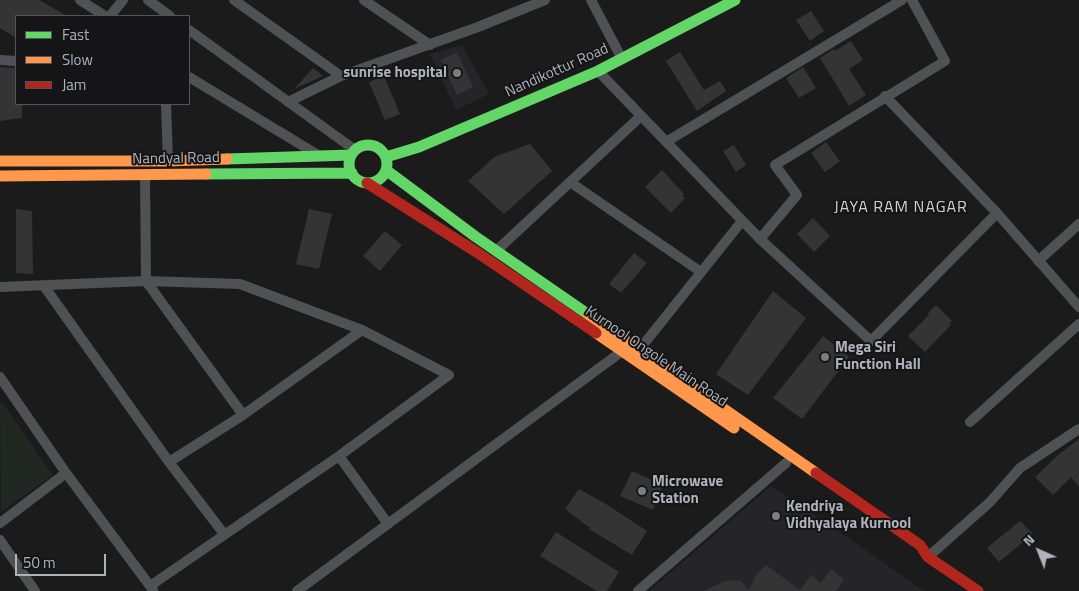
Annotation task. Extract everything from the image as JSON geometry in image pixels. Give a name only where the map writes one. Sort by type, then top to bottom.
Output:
[{"type":"main road","name":"Nandikottur Road","points":[[386,157],[418,147],[598,71],[735,0]]},
{"type":"main road","points":[[366,145],[372,145],[383,152],[386,157],[386,170],[379,180],[366,183],[360,181],[352,173],[349,161],[353,153],[366,145]]},
{"type":"main road","name":"Nandyal Road","points":[[0,161],[168,162],[353,153]]},
{"type":"main road","name":"Kurnool Ongole Main Road","points":[[386,170],[496,251],[920,546],[928,557],[978,591]]},
{"type":"main road","name":"Nandyal Road","points":[[0,176],[352,173]]},
{"type":"main road","name":"Kurnool Ongole Main Road","points":[[366,183],[478,253],[916,554],[928,557]]},
{"type":"street","points":[[80,0],[103,15]]},
{"type":"street","points":[[111,15],[123,0]]},
{"type":"street","points":[[148,0],[169,15]]},
{"type":"street","points":[[234,0],[341,76]]},
{"type":"street","points":[[364,0],[379,4],[430,45]]},
{"type":"street","points":[[288,102],[341,76],[430,45],[545,0]]},
{"type":"street","points":[[591,0],[622,59]]},
{"type":"street","points":[[666,142],[902,0]]},
{"type":"street","points":[[760,239],[797,195],[775,166],[885,96],[945,61],[912,0]]},
{"type":"street","points":[[190,31],[288,102],[353,153]]},
{"type":"street","points":[[0,60],[15,61]]},
{"type":"street","points":[[598,71],[760,239],[871,341],[997,213]]},
{"type":"street","points":[[190,77],[318,155]]},
{"type":"street","points":[[885,96],[997,213],[1079,306]]},
{"type":"street","points":[[166,105],[168,162]]},
{"type":"street","points":[[496,251],[641,116]]},
{"type":"street","points":[[145,174],[146,281],[243,415]]},
{"type":"street","points":[[570,182],[701,272]]},
{"type":"street","points":[[639,350],[742,221]]},
{"type":"street","points":[[1038,261],[1079,224]]},
{"type":"street","points":[[0,287],[146,281],[240,284],[362,330],[449,375],[339,456],[224,534],[152,589],[66,473],[0,377]]},
{"type":"street","points":[[44,286],[169,462],[224,534]]},
{"type":"street","points":[[970,422],[1079,324]]},
{"type":"street","points":[[169,462],[243,415],[362,330]]},
{"type":"street","points":[[297,591],[621,352]]},
{"type":"street","points":[[928,557],[990,502],[1020,468],[1079,429]]},
{"type":"street","points":[[339,456],[388,524]]},
{"type":"street","points":[[638,591],[786,463]]},
{"type":"street","points":[[0,522],[66,473]]},
{"type":"street","points":[[0,540],[35,591]]},
{"type":"shaded area","points":[[462,45],[489,94],[456,110],[430,54]]},
{"type":"shaded area","points":[[2,402],[53,475],[1,512],[0,404]]},
{"type":"shaded area","name":"Kendriya Vidhyalaya Kurnool","points":[[771,486],[860,546],[924,591],[649,591]]},
{"type":"building","points":[[0,0],[39,0],[65,15],[15,15],[15,37],[0,28]]},
{"type":"building","points":[[811,11],[824,31],[810,41],[796,20]]},
{"type":"building","points":[[851,41],[863,60],[849,69],[866,95],[849,106],[820,58]]},
{"type":"building","name":"sunrise hospital","points":[[457,52],[473,87],[457,95],[441,60]]},
{"type":"building","points":[[680,52],[704,90],[720,81],[726,91],[697,111],[666,61]]},
{"type":"building","points":[[0,67],[15,68],[15,105],[22,105],[22,118],[0,121]]},
{"type":"building","points":[[803,67],[816,88],[799,98],[786,78]]},
{"type":"building","points":[[313,68],[323,76],[294,89]]},
{"type":"building","points":[[384,76],[400,114],[385,120],[369,82]]},
{"type":"building","points":[[826,142],[840,161],[825,172],[811,153]]},
{"type":"building","points":[[530,144],[552,171],[504,214],[468,181],[494,157]]},
{"type":"building","points":[[734,145],[746,165],[736,172],[723,151]]},
{"type":"building","points":[[662,170],[684,194],[682,196],[685,198],[671,213],[645,187]]},
{"type":"building","points":[[16,209],[32,211],[33,274],[16,273]]},
{"type":"building","points":[[309,209],[332,214],[319,269],[296,264]]},
{"type":"building","points":[[813,218],[830,236],[814,252],[797,234]]},
{"type":"building","points":[[385,231],[402,245],[380,271],[363,256]]},
{"type":"building","points":[[634,253],[647,263],[621,293],[609,284]]},
{"type":"building","points":[[773,291],[806,318],[748,395],[716,374]]},
{"type":"building","points":[[936,305],[952,321],[949,324],[951,325],[925,352],[908,336],[929,315],[928,313]]},
{"type":"building","points":[[823,336],[849,357],[802,419],[773,398]]},
{"type":"building","points":[[1079,439],[1079,487],[1071,477],[1053,495],[1035,477],[1058,455]]},
{"type":"building","name":"Microwave Station","points":[[632,471],[663,485],[653,510],[620,496]]},
{"type":"building","points":[[579,489],[647,531],[632,555],[589,529],[565,509]]},
{"type":"building","points":[[1020,521],[1033,534],[999,562],[987,548]]},
{"type":"building","points":[[556,532],[619,572],[607,591],[597,591],[540,556]]},
{"type":"building","points":[[766,565],[800,590],[811,575],[821,583],[831,569],[844,579],[836,591],[703,591],[726,581],[740,580],[749,590],[756,575]]},
{"type":"traffic: fast","points":[[386,157],[419,147],[598,71],[735,0]]},
{"type":"traffic: fast","points":[[368,145],[381,151],[387,164],[381,177],[368,183],[355,177],[349,164],[355,151],[368,145]]},
{"type":"traffic: fast","points":[[227,159],[351,155]]},
{"type":"traffic: fast","points":[[386,170],[476,237],[589,315]]},
{"type":"traffic: fast","points":[[206,174],[352,173]]},
{"type":"traffic: slow","points":[[0,161],[227,159]]},
{"type":"traffic: slow","points":[[0,176],[206,174]]},
{"type":"traffic: slow","points":[[589,315],[816,473]]},
{"type":"traffic: slow","points":[[596,333],[734,428]]},
{"type":"traffic: jam","points":[[367,183],[478,253],[596,333]]},
{"type":"traffic: jam","points":[[816,473],[920,545],[928,557],[978,591]]},
{"type":"place","name":"sunrise hospital","points":[[457,73]]},
{"type":"place","name":"Mega Siri Function Hall","points":[[825,357]]},
{"type":"place","name":"Microwave Station","points":[[642,491]]},
{"type":"place","name":"Kendriya Vidhyalaya Kurnool","points":[[776,516]]},
{"type":"district","name":"JAYA RAM NAGAR","points":[[901,208]]}]
